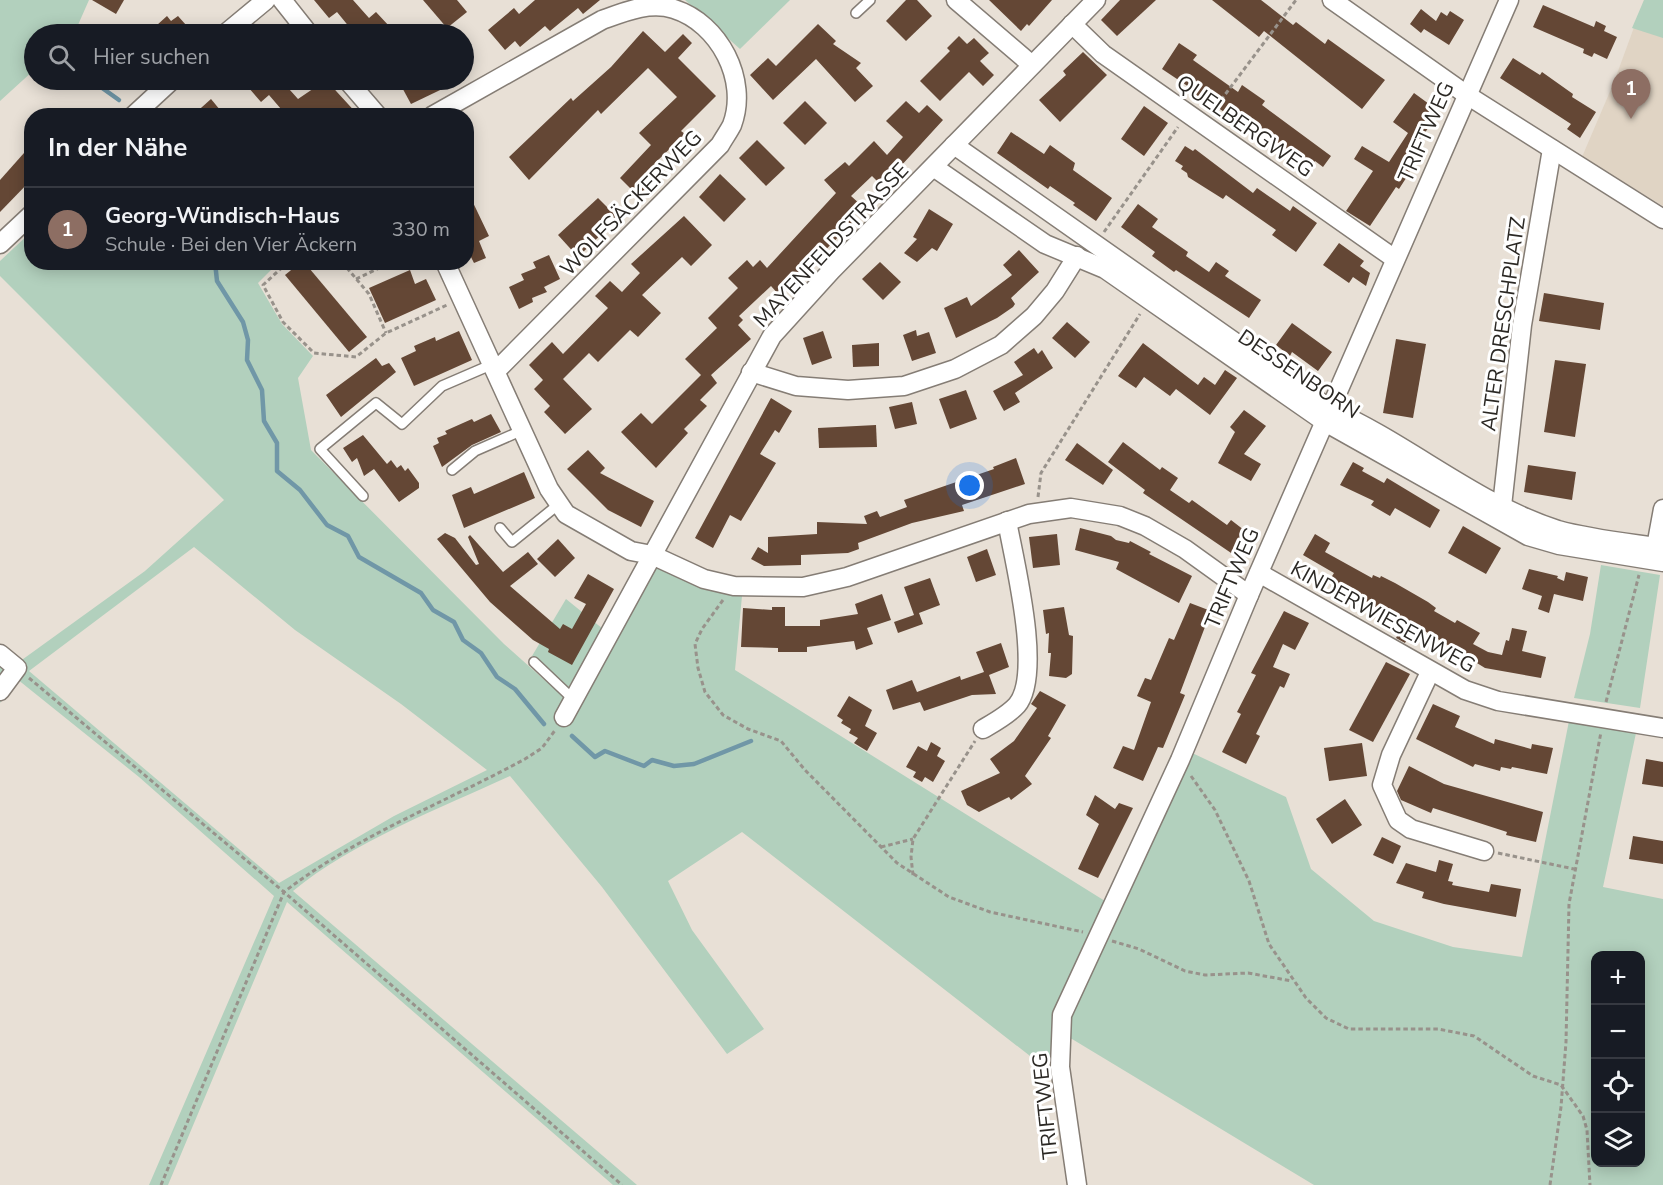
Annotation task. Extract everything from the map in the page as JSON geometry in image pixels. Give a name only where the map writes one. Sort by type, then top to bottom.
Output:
[{"type":"street","points":[[237,24],[266,0]]},
{"type":"street","points":[[282,0],[301,24]]},
{"type":"street","points":[[956,0],[1032,65]]},
{"type":"street","name":"MAYENFELDSTRASSE","points":[[564,717],[772,336],[831,271],[935,168],[954,145],[1096,0]]},
{"type":"street","points":[[1332,0],[1467,95],[1663,219]]},
{"type":"street","name":"TRIFTWEG","points":[[1077,1185],[1060,1067],[1062,1015],[1078,975],[1099,937],[1180,760],[1249,595],[1509,0]]},
{"type":"street","name":"WOLFSÄCKERWEG","points":[[446,108],[603,20],[625,11],[669,4],[708,29],[729,61],[736,81],[732,124],[720,145],[494,368]]},
{"type":"street","name":"QUELBERGWEG","points":[[1072,24],[1103,54],[1395,260]]},
{"type":"street","points":[[142,108],[161,90]]},
{"type":"street","points":[[356,90],[371,108]]},
{"type":"street","name":"DESSENBORN","points":[[954,145],[1095,244],[1328,416],[1362,423],[1502,506],[1559,530],[1656,553]]},
{"type":"street","name":"ALTER DRESCHPLATZ","points":[[1502,506],[1522,325],[1552,149]]},
{"type":"street","name":"DESSENBORN","points":[[935,168],[1045,244],[1105,269],[1328,416],[1528,536],[1559,545],[1656,553]]},
{"type":"street","points":[[0,244],[24,222]]},
{"type":"street","points":[[751,372],[796,386],[848,390],[904,386],[955,369],[1001,345],[1034,316],[1055,291],[1077,256]]},
{"type":"street","points":[[449,270],[549,489],[566,514],[631,551],[652,555],[704,579],[734,586],[803,587],[847,577],[1041,511],[1090,510],[1145,526],[1185,549],[1249,595]]},
{"type":"street","points":[[1656,553],[1663,509]]},
{"type":"street","points":[[983,729],[999,720],[1018,703],[1027,675],[1027,636],[1007,521]]},
{"type":"street","name":"KINDERWIESENWEG","points":[[1259,573],[1465,690],[1498,701],[1663,728]]},
{"type":"street","points":[[0,654],[17,668],[0,691]]},
{"type":"street","points":[[1430,672],[1391,755],[1382,785],[1398,820],[1411,829],[1484,851]]},
{"type":"lane","points":[[856,13],[870,0]]},
{"type":"lane","points":[[363,496],[320,449],[376,403],[402,424],[442,386],[494,368]]},
{"type":"lane","points":[[452,470],[475,451],[523,430]]},
{"type":"lane","points":[[500,528],[512,542],[559,504]]},
{"type":"lane","points":[[534,662],[574,700]]},
{"type":"path","points":[[1203,124],[1296,0]]},
{"type":"path","points":[[1095,244],[1188,113]]},
{"type":"path","points":[[279,270],[263,285],[283,322],[314,353],[356,357],[386,333],[462,298]]},
{"type":"path","points":[[349,270],[369,294],[386,333]]},
{"type":"path","points":[[356,279],[375,270]]},
{"type":"path","points":[[1041,511],[1037,494],[1041,473],[1142,310],[1152,302]]},
{"type":"path","points":[[1550,1185],[1561,1107],[1566,1042],[1569,904],[1574,869],[1603,718],[1656,553]]},
{"type":"path","points":[[734,586],[702,629],[695,644],[705,692],[723,715],[748,729],[781,741],[881,847],[913,875],[949,897],[990,912],[1035,920],[1139,948],[1185,971],[1205,975],[1248,973],[1292,981]]},
{"type":"path","points":[[17,668],[284,892],[622,1185]]},
{"type":"path","points":[[161,1185],[284,892],[307,875],[392,824],[525,759],[542,748],[564,717]]},
{"type":"path","points":[[913,875],[911,857],[913,839],[983,729]]},
{"type":"path","points":[[1180,760],[1215,810],[1249,881],[1269,944],[1292,981],[1306,998],[1336,1025],[1367,1031],[1419,1029],[1458,1032],[1487,1044],[1533,1076],[1561,1085],[1583,1116],[1587,1130],[1590,1185]]},
{"type":"path","points":[[881,847],[913,839]]},
{"type":"path","points":[[1484,851],[1574,869]]},
{"type":"shaded area","points":[[1644,0],[1663,0],[1663,206],[1582,157],[1614,82]]},
{"type":"green space","points":[[0,0],[89,0],[78,24],[24,24],[24,79],[0,101]]},
{"type":"green space","points":[[685,0],[790,0],[740,49]]},
{"type":"green space","points":[[1644,0],[1663,0],[1663,38],[1632,28]]},
{"type":"green space","points":[[24,239],[24,270],[271,270],[258,283],[282,324],[313,356],[298,378],[311,450],[504,644],[578,710],[658,565],[699,586],[742,596],[735,670],[1121,911],[1190,752],[1286,797],[1311,869],[1374,921],[1453,947],[1522,957],[1569,721],[1636,733],[1603,887],[1663,899],[1663,1185],[1314,1185],[1072,1039],[1052,1041],[1048,1070],[742,832],[668,881],[692,930],[764,1029],[727,1054],[602,887],[510,776],[369,842],[342,857],[293,891],[637,1185],[613,1185],[287,902],[168,1185],[149,1185],[274,896],[139,777],[17,679],[0,703],[0,647],[19,662],[145,571],[224,500],[0,276],[0,261]],"holes":[[[194,547],[295,630],[401,704],[487,770],[394,816],[279,883],[29,671]]]},
{"type":"green space","points":[[1601,565],[1660,575],[1640,708],[1574,698],[1590,634]]},
{"type":"green space","points":[[566,599],[603,629],[568,688],[532,656]]},
{"type":"building","points":[[92,0],[124,0],[116,14]]},
{"type":"building","points":[[314,0],[353,0],[369,18],[376,12],[387,24],[347,24],[337,12],[329,18]]},
{"type":"building","points":[[423,0],[457,0],[467,12],[452,24],[444,24]]},
{"type":"building","points":[[535,0],[600,0],[583,14],[578,8],[550,31],[545,26],[520,47],[515,41],[505,50],[488,30],[514,8],[519,14]]},
{"type":"building","points":[[906,0],[917,0],[932,16],[906,41],[886,21]]},
{"type":"building","points":[[989,0],[1052,0],[1029,26],[1027,24],[1021,31]]},
{"type":"building","points":[[1120,0],[1156,0],[1117,36],[1101,20]]},
{"type":"building","points":[[1212,0],[1261,0],[1293,25],[1296,22],[1325,44],[1328,39],[1385,80],[1362,109],[1264,31],[1259,37]]},
{"type":"building","points":[[1543,5],[1594,27],[1596,21],[1606,26],[1604,31],[1617,37],[1607,59],[1594,53],[1592,57],[1583,53],[1584,49],[1533,27]]},
{"type":"building","points":[[1421,9],[1436,21],[1441,12],[1447,16],[1450,11],[1464,20],[1449,45],[1424,29],[1421,33],[1410,24]]},
{"type":"building","points":[[167,16],[171,21],[178,16],[185,24],[158,24]]},
{"type":"building","points":[[818,24],[836,41],[833,44],[861,63],[856,68],[873,86],[855,102],[816,59],[773,100],[750,75],[768,58],[776,66]]},
{"type":"building","points":[[643,31],[665,52],[683,34],[692,43],[678,58],[716,96],[681,131],[685,134],[654,164],[662,172],[638,196],[620,178],[651,145],[639,133],[677,97],[648,68],[601,114],[598,110],[529,180],[509,157],[571,98],[573,101],[611,67]]},
{"type":"building","points":[[959,36],[967,44],[974,38],[989,53],[980,61],[994,75],[983,86],[969,72],[940,101],[920,81],[950,51],[947,48]]},
{"type":"building","points":[[1179,43],[1197,55],[1193,60],[1238,92],[1242,85],[1265,101],[1262,105],[1331,156],[1323,167],[1315,161],[1307,173],[1288,159],[1290,156],[1254,129],[1252,132],[1210,102],[1208,104],[1190,91],[1192,89],[1162,69]]},
{"type":"building","points":[[1083,52],[1107,75],[1060,122],[1039,100],[1066,75],[1063,71]]},
{"type":"building","points":[[1513,58],[1540,75],[1542,72],[1573,94],[1572,97],[1596,112],[1580,138],[1567,129],[1571,124],[1500,78]]},
{"type":"building","points":[[251,90],[290,90],[298,99],[311,90],[335,90],[352,108],[280,108],[269,95],[261,102]]},
{"type":"building","points":[[403,90],[440,90],[411,104]]},
{"type":"building","points":[[1414,93],[1440,112],[1418,142],[1423,145],[1406,169],[1410,172],[1399,189],[1396,187],[1370,226],[1346,211],[1373,171],[1354,159],[1362,146],[1389,162],[1408,133],[1393,122]]},
{"type":"building","points":[[211,99],[218,108],[201,108]]},
{"type":"building","points":[[805,101],[827,123],[805,145],[783,123]]},
{"type":"building","points":[[906,101],[919,113],[927,105],[943,120],[900,167],[898,166],[880,184],[872,176],[851,196],[861,205],[848,219],[852,223],[780,296],[771,286],[739,316],[743,320],[738,325],[751,339],[711,375],[717,383],[700,400],[707,406],[684,429],[688,433],[656,468],[621,432],[641,413],[652,424],[701,375],[685,359],[717,328],[708,318],[738,288],[728,278],[747,260],[753,267],[760,260],[767,268],[836,193],[824,180],[845,162],[849,166],[874,141],[887,155],[903,137],[886,121]]},
{"type":"building","points":[[1144,106],[1168,123],[1144,156],[1121,139]]},
{"type":"building","points":[[1011,132],[1044,154],[1050,145],[1075,163],[1073,170],[1112,198],[1096,221],[1073,205],[1075,203],[1050,186],[1048,189],[997,153]]},
{"type":"building","points":[[757,140],[785,168],[766,186],[739,158]]},
{"type":"building","points":[[1185,146],[1193,151],[1195,149],[1253,193],[1257,188],[1290,211],[1293,206],[1317,223],[1296,252],[1272,235],[1276,230],[1226,195],[1223,199],[1188,177],[1187,173],[1181,169],[1183,166],[1175,161]]},
{"type":"building","points":[[24,153],[24,187],[0,212],[0,180]]},
{"type":"building","points":[[720,174],[746,199],[724,222],[699,197]]},
{"type":"building","points":[[598,198],[618,218],[578,257],[558,235]]},
{"type":"building","points":[[1138,204],[1158,219],[1152,227],[1188,252],[1186,256],[1209,272],[1216,262],[1229,271],[1225,276],[1261,300],[1249,318],[1176,270],[1174,272],[1152,256],[1155,252],[1121,227]]},
{"type":"building","points":[[474,205],[489,236],[479,241],[486,258],[474,263]]},
{"type":"building","points":[[929,209],[953,224],[937,251],[932,248],[917,262],[904,253],[917,239],[913,237]]},
{"type":"building","points":[[684,216],[712,245],[691,266],[682,257],[642,295],[661,313],[638,337],[630,330],[598,362],[589,353],[563,379],[592,409],[565,434],[544,412],[550,406],[534,389],[543,380],[529,365],[552,342],[563,354],[608,308],[595,296],[610,281],[622,292],[640,273],[631,264]]},
{"type":"building","points":[[1339,243],[1364,261],[1360,266],[1370,273],[1366,286],[1353,277],[1349,283],[1323,265]]},
{"type":"building","points":[[1019,250],[1039,272],[1011,298],[1015,304],[1013,307],[997,318],[956,338],[944,308],[967,297],[971,306],[1012,275],[1003,265]]},
{"type":"building","points":[[549,255],[560,279],[544,287],[547,292],[532,298],[533,302],[519,309],[509,287],[524,280],[521,274],[536,268],[533,262]]},
{"type":"building","points":[[880,262],[901,282],[883,300],[862,279]]},
{"type":"building","points":[[291,270],[311,270],[367,337],[349,352],[285,275]]},
{"type":"building","points":[[410,270],[415,284],[426,279],[436,300],[385,323],[369,288]]},
{"type":"building","points":[[1544,293],[1604,303],[1600,330],[1539,321]]},
{"type":"building","points":[[1067,322],[1090,342],[1075,358],[1052,338]]},
{"type":"building","points":[[1292,323],[1332,352],[1318,371],[1292,352],[1290,356],[1276,345]]},
{"type":"building","points":[[916,330],[917,336],[929,332],[936,353],[912,361],[903,335]]},
{"type":"building","points":[[459,331],[472,360],[414,386],[401,358],[416,351],[414,346],[435,337],[436,341]]},
{"type":"building","points":[[823,331],[832,358],[812,365],[803,338]]},
{"type":"building","points":[[1396,339],[1426,344],[1413,418],[1383,413]]},
{"type":"building","points":[[879,343],[879,366],[853,367],[852,345]]},
{"type":"building","points":[[1143,343],[1198,385],[1204,377],[1215,385],[1225,370],[1237,378],[1210,415],[1176,389],[1170,396],[1144,377],[1136,388],[1118,376]]},
{"type":"building","points":[[1034,348],[1038,354],[1042,350],[1053,368],[1015,393],[1020,402],[1004,411],[993,391],[1023,375],[1014,362]]},
{"type":"building","points":[[376,358],[382,366],[389,363],[396,372],[341,417],[326,395]]},
{"type":"building","points":[[1555,360],[1586,364],[1575,437],[1544,432]]},
{"type":"building","points":[[966,390],[977,419],[950,429],[939,399]]},
{"type":"building","points":[[771,398],[792,411],[779,433],[775,430],[760,454],[776,463],[741,521],[730,515],[713,548],[695,538]]},
{"type":"building","points":[[912,402],[917,424],[895,429],[889,407]]},
{"type":"building","points":[[1244,410],[1266,426],[1244,454],[1261,464],[1251,481],[1218,463],[1235,432],[1230,427]]},
{"type":"building","points":[[491,414],[501,432],[472,445],[442,467],[433,446],[439,443],[437,438],[447,434],[445,431],[472,419],[474,422]]},
{"type":"building","points":[[876,425],[877,447],[819,448],[818,428]]},
{"type":"building","points":[[363,435],[387,464],[391,460],[397,468],[401,465],[405,471],[408,468],[419,483],[419,488],[399,502],[374,469],[364,476],[357,458],[352,462],[343,448]]},
{"type":"building","points":[[1123,442],[1160,470],[1162,467],[1178,478],[1170,490],[1189,503],[1192,500],[1227,525],[1231,520],[1253,537],[1237,557],[1143,493],[1145,490],[1108,462]]},
{"type":"building","points":[[1077,443],[1113,470],[1103,485],[1065,460]]},
{"type":"building","points":[[588,450],[605,468],[600,473],[654,501],[641,527],[608,510],[567,469]]},
{"type":"building","points":[[1016,458],[1025,484],[962,505],[964,511],[912,523],[858,543],[859,549],[848,553],[801,555],[801,565],[764,566],[751,559],[758,547],[768,553],[768,537],[817,534],[817,522],[867,524],[864,516],[877,511],[880,517],[907,507],[904,500],[994,469],[993,467]]},
{"type":"building","points":[[1353,462],[1364,468],[1362,471],[1384,483],[1387,478],[1440,510],[1430,528],[1395,508],[1390,516],[1371,505],[1374,501],[1340,485]]},
{"type":"building","points":[[1528,465],[1576,472],[1572,500],[1524,492]]},
{"type":"building","points":[[524,472],[535,498],[464,528],[452,495],[471,487],[474,494]]},
{"type":"building","points":[[1463,526],[1501,548],[1486,574],[1448,553]]},
{"type":"building","points":[[1080,528],[1111,536],[1116,540],[1129,543],[1130,541],[1151,552],[1149,554],[1192,576],[1179,603],[1116,569],[1119,562],[1075,550]]},
{"type":"building","points":[[445,533],[455,538],[476,565],[479,564],[468,537],[470,535],[503,572],[528,552],[538,564],[510,586],[560,629],[563,624],[572,629],[586,604],[574,598],[588,574],[614,589],[572,665],[548,652],[549,649],[533,640],[490,602],[437,539]]},
{"type":"building","points":[[1057,534],[1060,565],[1033,568],[1029,537]]},
{"type":"building","points":[[1315,534],[1330,543],[1325,552],[1372,578],[1373,575],[1380,578],[1381,576],[1395,583],[1428,602],[1436,608],[1434,611],[1455,623],[1457,620],[1480,633],[1473,644],[1488,652],[1502,655],[1512,628],[1527,631],[1522,651],[1546,657],[1541,678],[1485,668],[1415,625],[1405,643],[1396,638],[1406,619],[1382,606],[1380,610],[1329,581],[1334,573],[1303,555]]},
{"type":"building","points":[[558,539],[575,558],[555,577],[537,559]]},
{"type":"building","points":[[987,549],[996,575],[976,582],[967,557]]},
{"type":"building","points":[[1529,569],[1558,576],[1557,578],[1564,581],[1566,572],[1588,577],[1583,601],[1554,594],[1549,613],[1538,609],[1542,596],[1522,589]]},
{"type":"building","points":[[930,578],[940,605],[919,613],[923,624],[898,633],[894,622],[914,615],[904,587]]},
{"type":"building","points":[[882,594],[891,620],[867,628],[873,644],[856,650],[854,641],[807,647],[807,652],[778,652],[778,648],[741,647],[743,608],[772,610],[772,607],[785,607],[785,626],[820,626],[820,620],[858,614],[855,604]]},
{"type":"building","points":[[1190,603],[1211,611],[1180,693],[1185,695],[1163,748],[1158,747],[1143,781],[1113,768],[1123,746],[1134,750],[1151,702],[1137,696],[1145,678],[1151,680],[1169,638],[1174,640]]},
{"type":"building","points":[[1064,607],[1069,635],[1073,636],[1072,674],[1066,678],[1049,676],[1051,653],[1048,653],[1049,633],[1046,634],[1043,610]]},
{"type":"building","points":[[1284,611],[1309,623],[1295,650],[1283,644],[1273,667],[1290,674],[1284,688],[1280,686],[1256,734],[1260,736],[1246,764],[1222,752],[1241,714],[1237,712],[1256,675],[1251,673]]},
{"type":"building","points":[[1001,643],[1009,667],[989,675],[996,694],[972,695],[924,711],[920,702],[893,710],[886,690],[912,680],[917,692],[960,676],[961,680],[984,672],[976,652]]},
{"type":"building","points":[[1386,662],[1410,674],[1373,742],[1349,730]]},
{"type":"building","points":[[1040,691],[1066,705],[1048,736],[1051,738],[1025,776],[1032,784],[1011,800],[1009,797],[979,812],[967,805],[961,791],[1000,773],[990,759],[1014,741],[1037,708],[1031,704]]},
{"type":"building","points":[[849,696],[872,710],[865,726],[877,733],[867,751],[854,743],[858,738],[849,733],[851,729],[841,723],[843,720],[837,716]]},
{"type":"building","points":[[1433,704],[1460,716],[1455,727],[1494,744],[1495,739],[1531,749],[1532,744],[1553,748],[1547,774],[1512,767],[1511,769],[1501,767],[1500,771],[1475,764],[1473,767],[1416,739]]},
{"type":"building","points":[[931,742],[941,748],[937,756],[945,761],[933,782],[925,777],[922,782],[913,777],[916,772],[906,767],[918,746],[927,751]]},
{"type":"building","points":[[1362,743],[1367,776],[1329,781],[1324,748]]},
{"type":"building","points":[[1646,759],[1663,762],[1663,787],[1642,784]]},
{"type":"building","points":[[1409,766],[1444,784],[1543,812],[1536,842],[1506,835],[1507,832],[1433,808],[1431,813],[1401,800],[1397,791]]},
{"type":"building","points":[[1095,795],[1115,809],[1119,803],[1133,808],[1098,878],[1078,869],[1099,824],[1086,815]]},
{"type":"building","points":[[1345,799],[1362,825],[1332,844],[1316,819]]},
{"type":"building","points":[[1633,836],[1663,841],[1663,864],[1629,859]]},
{"type":"building","points":[[1382,837],[1401,846],[1393,864],[1373,855]]},
{"type":"building","points":[[1439,860],[1453,864],[1448,881],[1453,882],[1452,885],[1489,892],[1491,884],[1521,889],[1516,917],[1422,898],[1424,892],[1396,883],[1406,863],[1436,872]]},
{"type":"waterway","points":[[105,90],[119,100]]},
{"type":"waterway","points":[[216,270],[217,281],[243,322],[248,340],[247,360],[262,390],[264,421],[277,443],[277,471],[300,490],[327,525],[348,536],[359,557],[421,593],[433,610],[454,622],[463,640],[481,653],[497,677],[515,689],[544,724]]},
{"type":"waterway","points":[[572,736],[595,757],[605,751],[644,766],[652,760],[674,766],[694,764],[751,741]]},
{"type":"place","name":"Georg-Wündisch-Haus","points":[[1631,119]]}]
